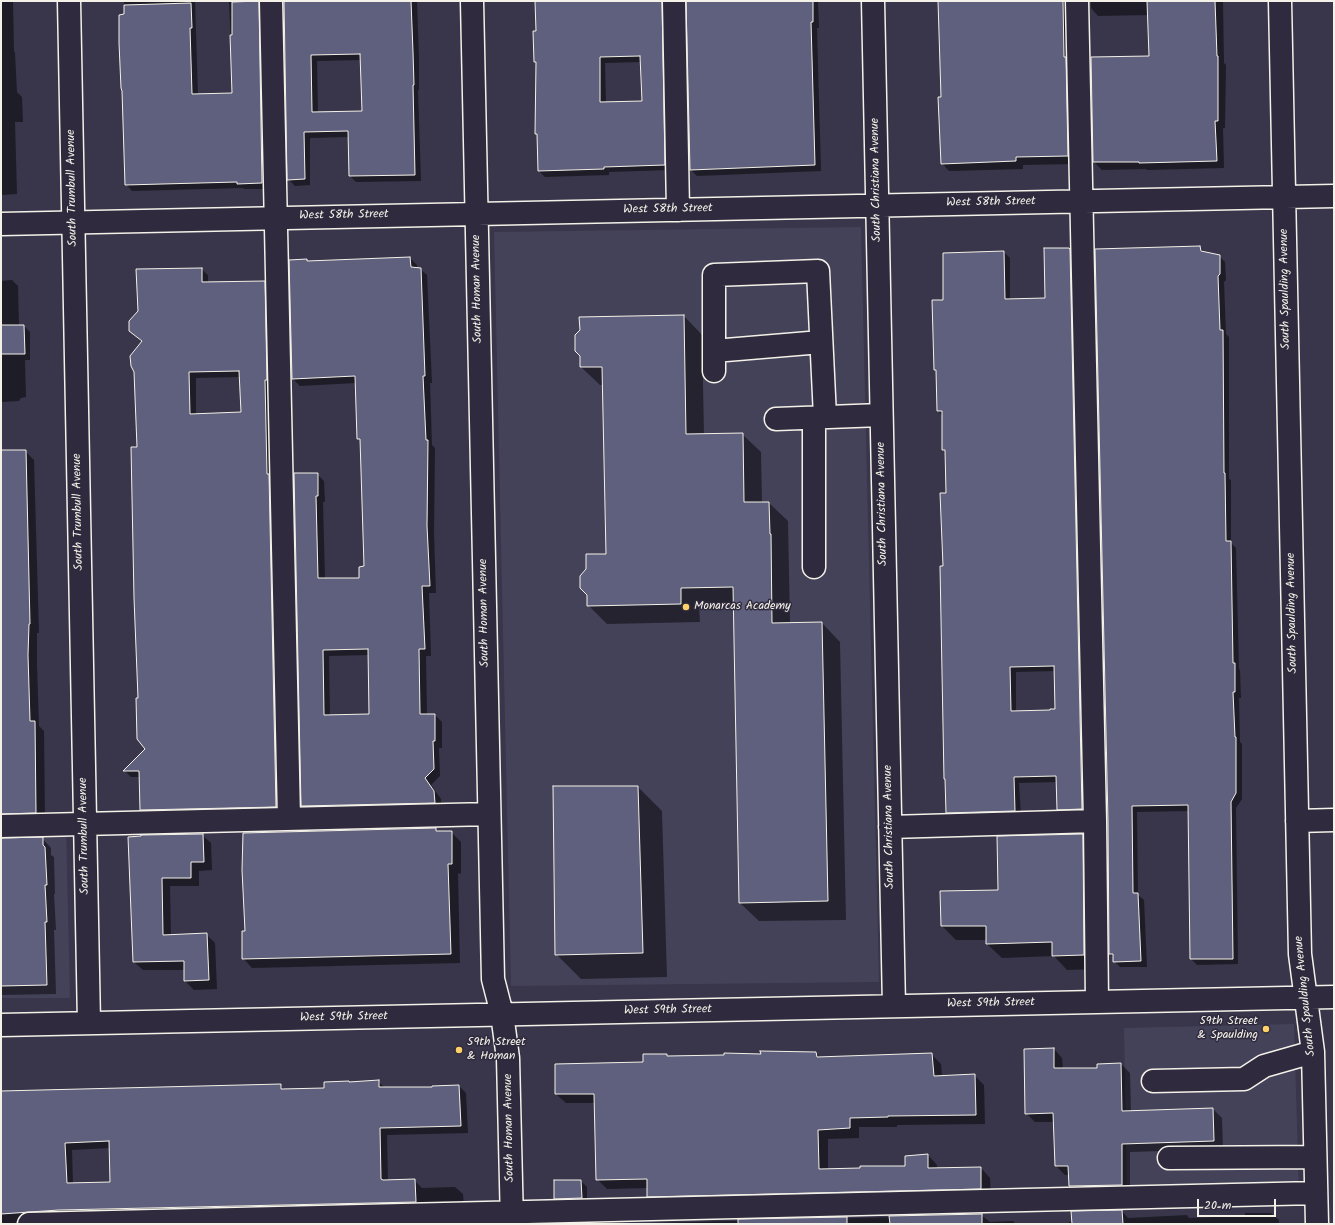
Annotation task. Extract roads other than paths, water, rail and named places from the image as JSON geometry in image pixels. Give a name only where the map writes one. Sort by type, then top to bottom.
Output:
[{"type":"street","name":"South Trumbull Avenue","points":[[69,1],[88,1023]]},
{"type":"street","points":[[271,1],[290,819]]},
{"type":"street","name":"South Homan Avenue","points":[[472,1],[493,979],[502,1014],[508,1058],[512,1218]]},
{"type":"street","points":[[674,1],[678,210]]},
{"type":"street","name":"South Christiana Avenue","points":[[873,1],[894,1006]]},
{"type":"street","points":[[1077,1],[1096,821],[1097,1002]]},
{"type":"street","name":"South Spaulding Avenue","points":[[1280,1],[1300,954],[1313,1052],[1317,1224]]},
{"type":"street","name":"West 58th Street","points":[[1,224],[1334,196]]},
{"type":"street","points":[[814,567],[821,342],[818,271],[714,275],[714,361],[821,342]]},
{"type":"street","points":[[776,419],[881,415]]},
{"type":"street","points":[[1,826],[489,814]]},
{"type":"street","points":[[1297,821],[1334,820]]},
{"type":"street","points":[[890,826],[1096,821]]},
{"type":"street","name":"West 59th Street","points":[[1,1025],[1334,997]]},
{"type":"street","points":[[1153,1081],[1244,1079],[1264,1066],[1313,1052]]},
{"type":"street","points":[[1169,1158],[1316,1157]]},
{"type":"street","points":[[29,1224],[512,1218],[1316,1193]]},
{"type":"place","name":"Monarcas Academy","points":[[686,607]]},
{"type":"place","name":"59th Street & Spaulding","points":[[1266,1029]]},
{"type":"place","name":"59th Street & Homan","points":[[459,1050]]}]
